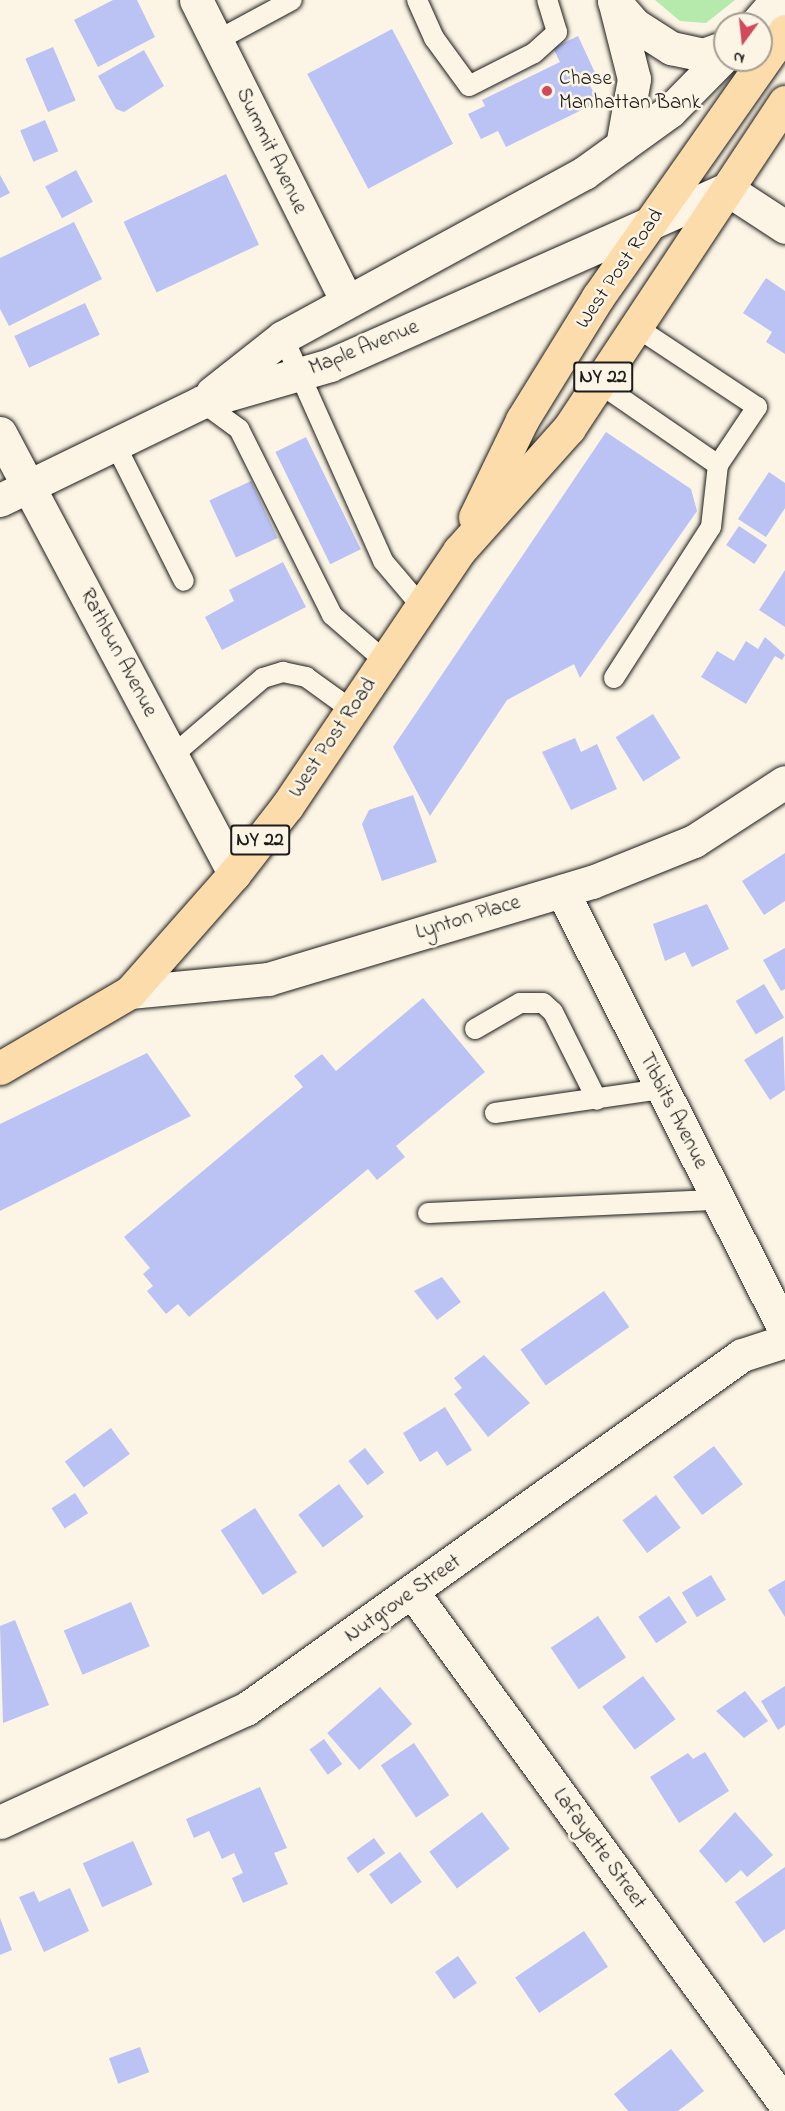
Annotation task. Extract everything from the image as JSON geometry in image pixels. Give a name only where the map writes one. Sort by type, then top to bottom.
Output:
[{"type":"main road","name":"West Post Road","points":[[0,1068],[130,992],[234,874],[352,710],[459,551],[522,420],[651,224],[785,31]]},
{"type":"main road","name":"West Post Road","points":[[459,551],[569,428],[785,102]]},
{"type":"street","name":"Summit Avenue","points":[[196,0],[347,301]]},
{"type":"street","points":[[614,0],[635,25],[670,48],[703,55],[713,51]]},
{"type":"street","points":[[614,0],[634,79],[622,146]]},
{"type":"street","points":[[766,12],[777,0]]},
{"type":"street","name":"Maple Avenue","points":[[202,402],[283,337],[584,173],[670,111],[713,67]]},
{"type":"street","points":[[727,189],[785,227]]},
{"type":"street","name":"Maple Avenue","points":[[0,501],[202,402],[330,365],[727,189]]},
{"type":"street","name":"Rathbun Avenue","points":[[0,433],[234,874]]},
{"type":"street","name":"Lynton Place","points":[[130,992],[268,979],[561,891],[694,841],[785,782]]},
{"type":"street","name":"Tibbits Avenue","points":[[561,891],[785,1330]]},
{"type":"street","name":"Nutgrove Street","points":[[0,1822],[246,1709],[412,1593],[742,1355],[785,1341]]},
{"type":"street","name":"Lafayette Street","points":[[412,1593],[785,2104]]},
{"type":"lane","points":[[216,41],[292,0]]},
{"type":"lane","points":[[417,0],[434,38],[469,86],[534,53],[557,32],[547,0]]},
{"type":"lane","points":[[614,678],[711,527],[718,465],[757,407],[636,327]]},
{"type":"lane","points":[[283,337],[296,375],[383,561],[422,607]]},
{"type":"lane","points":[[599,383],[718,465]]},
{"type":"lane","points":[[202,402],[239,429],[332,615],[385,661]]},
{"type":"lane","points":[[115,444],[184,581]]},
{"type":"lane","points":[[172,756],[263,678],[284,672],[306,677],[352,710]]},
{"type":"lane","points":[[475,1029],[520,1003],[543,1004],[553,1012],[597,1100]]},
{"type":"lane","points":[[495,1113],[662,1089]]},
{"type":"lane","points":[[428,1213],[719,1200]]},
{"type":"green space","points":[[655,0],[735,0],[720,12],[713,12],[713,17],[706,23],[680,21]]},
{"type":"building","points":[[113,0],[137,0],[155,37],[98,67],[74,20]]},
{"type":"building","points":[[392,29],[453,144],[368,189],[307,74]]},
{"type":"building","name":"Chase Manhattan Bank","points":[[578,36],[597,77],[588,81],[598,102],[506,147],[498,131],[481,139],[468,114],[485,106],[482,100],[560,62],[553,48]]},
{"type":"building","points":[[53,47],[76,100],[48,112],[25,59]]},
{"type":"building","points":[[144,50],[164,86],[124,112],[116,109],[98,76]]},
{"type":"building","points":[[45,120],[58,151],[33,162],[20,131]]},
{"type":"building","points":[[76,170],[93,202],[62,218],[45,186]]},
{"type":"building","points":[[226,174],[259,245],[157,292],[124,222]]},
{"type":"building","points":[[0,175],[10,193],[0,198]]},
{"type":"building","points":[[74,222],[102,279],[9,326],[0,309],[0,258]]},
{"type":"building","points":[[766,278],[785,291],[785,354],[766,342],[772,332],[743,313]]},
{"type":"building","points":[[85,303],[100,335],[29,368],[14,336]]},
{"type":"building","points":[[606,432],[691,489],[697,511],[580,678],[574,664],[507,700],[430,816],[393,747]]},
{"type":"building","points":[[306,437],[361,549],[330,564],[275,452]]},
{"type":"building","points":[[769,472],[785,483],[785,508],[766,537],[738,519]]},
{"type":"building","points":[[251,481],[278,538],[236,558],[209,500]]},
{"type":"building","points":[[739,526],[767,545],[754,564],[726,545]]},
{"type":"building","points":[[283,562],[306,607],[222,650],[205,617],[234,601],[229,590]]},
{"type":"building","points":[[785,570],[785,627],[759,610]]},
{"type":"building","points":[[765,637],[785,655],[782,660],[775,656],[746,704],[701,677],[717,651],[734,661],[746,641],[758,649]]},
{"type":"building","points":[[653,714],[681,758],[643,781],[616,737]]},
{"type":"building","points":[[575,738],[581,752],[597,744],[617,789],[571,810],[542,752]]},
{"type":"building","points":[[413,795],[437,862],[382,881],[362,824],[369,810]]},
{"type":"building","points":[[785,853],[785,901],[764,915],[742,881]]},
{"type":"building","points":[[707,904],[729,949],[692,967],[685,952],[665,961],[653,924]]},
{"type":"building","points":[[785,948],[785,989],[781,991],[763,960]]},
{"type":"building","points":[[764,984],[784,1017],[756,1034],[736,1001]]},
{"type":"building","points":[[423,998],[485,1072],[396,1146],[405,1157],[377,1180],[368,1169],[189,1317],[178,1304],[166,1314],[147,1291],[153,1286],[143,1274],[150,1268],[124,1237],[303,1087],[294,1076],[322,1054],[336,1071]]},
{"type":"building","points":[[783,1036],[785,1090],[770,1100],[744,1060]]},
{"type":"building","points":[[147,1053],[191,1116],[0,1211],[0,1124]]},
{"type":"building","points":[[442,1277],[461,1302],[437,1320],[414,1291]]},
{"type":"building","points":[[604,1291],[629,1327],[546,1386],[520,1350]]},
{"type":"building","points":[[484,1355],[530,1403],[488,1437],[454,1394],[462,1388],[454,1378]]},
{"type":"building","points":[[445,1407],[472,1450],[447,1466],[437,1451],[420,1462],[403,1433]]},
{"type":"building","points":[[111,1428],[130,1454],[84,1487],[65,1462]]},
{"type":"building","points":[[714,1446],[743,1484],[702,1515],[673,1477]]},
{"type":"building","points":[[365,1448],[384,1472],[368,1485],[348,1461]]},
{"type":"building","points":[[339,1484],[364,1517],[323,1547],[298,1515]]},
{"type":"building","points":[[75,1493],[88,1513],[65,1528],[52,1508]]},
{"type":"building","points":[[656,1495],[681,1528],[647,1553],[622,1520]]},
{"type":"building","points":[[255,1508],[297,1573],[263,1595],[221,1530]]},
{"type":"building","points":[[711,1575],[726,1600],[697,1617],[682,1593]]},
{"type":"building","points":[[785,1580],[785,1617],[768,1590]]},
{"type":"building","points":[[669,1596],[687,1623],[656,1643],[638,1617]]},
{"type":"building","points":[[131,1602],[150,1646],[83,1675],[64,1631]]},
{"type":"building","points":[[598,1616],[626,1657],[579,1689],[551,1648]]},
{"type":"building","points":[[15,1620],[49,1705],[3,1723],[0,1626]]},
{"type":"building","points":[[643,1676],[675,1719],[635,1750],[602,1707]]},
{"type":"building","points":[[785,1686],[785,1725],[778,1730],[761,1701]]},
{"type":"building","points":[[380,1687],[412,1724],[359,1770],[327,1733]]},
{"type":"building","points":[[745,1691],[768,1721],[744,1738],[716,1711]]},
{"type":"building","points":[[324,1739],[342,1764],[328,1775],[309,1750]]},
{"type":"building","points":[[414,1743],[449,1795],[416,1818],[381,1765]]},
{"type":"building","points":[[705,1752],[729,1791],[679,1823],[650,1777],[688,1753],[693,1759]]},
{"type":"building","points":[[260,1787],[287,1848],[274,1853],[288,1884],[243,1903],[232,1878],[243,1873],[234,1853],[222,1859],[209,1831],[194,1838],[186,1819]]},
{"type":"building","points":[[482,1812],[510,1849],[457,1888],[429,1852]]},
{"type":"building","points":[[735,1812],[773,1855],[747,1877],[741,1870],[726,1883],[699,1851]]},
{"type":"building","points":[[374,1838],[385,1853],[358,1873],[346,1858]]},
{"type":"building","points":[[133,1841],[153,1885],[102,1907],[83,1863]]},
{"type":"building","points":[[400,1852],[422,1882],[391,1904],[369,1874]]},
{"type":"building","points":[[785,1867],[785,1929],[764,1943],[735,1902]]},
{"type":"building","points":[[70,1888],[89,1931],[44,1952],[19,1897],[34,1891],[39,1902]]},
{"type":"building","points":[[0,1918],[12,1950],[0,1955]]},
{"type":"building","points":[[584,1931],[608,1967],[539,2013],[515,1977]]},
{"type":"building","points":[[458,1956],[477,1983],[454,1999],[435,1972]]},
{"type":"building","points":[[140,2047],[149,2072],[118,2084],[109,2058]]},
{"type":"building","points":[[671,2049],[704,2091],[678,2111],[628,2111],[614,2094]]},
{"type":"place","name":"Chase Manhattan Bank","points":[[547,91]]}]
